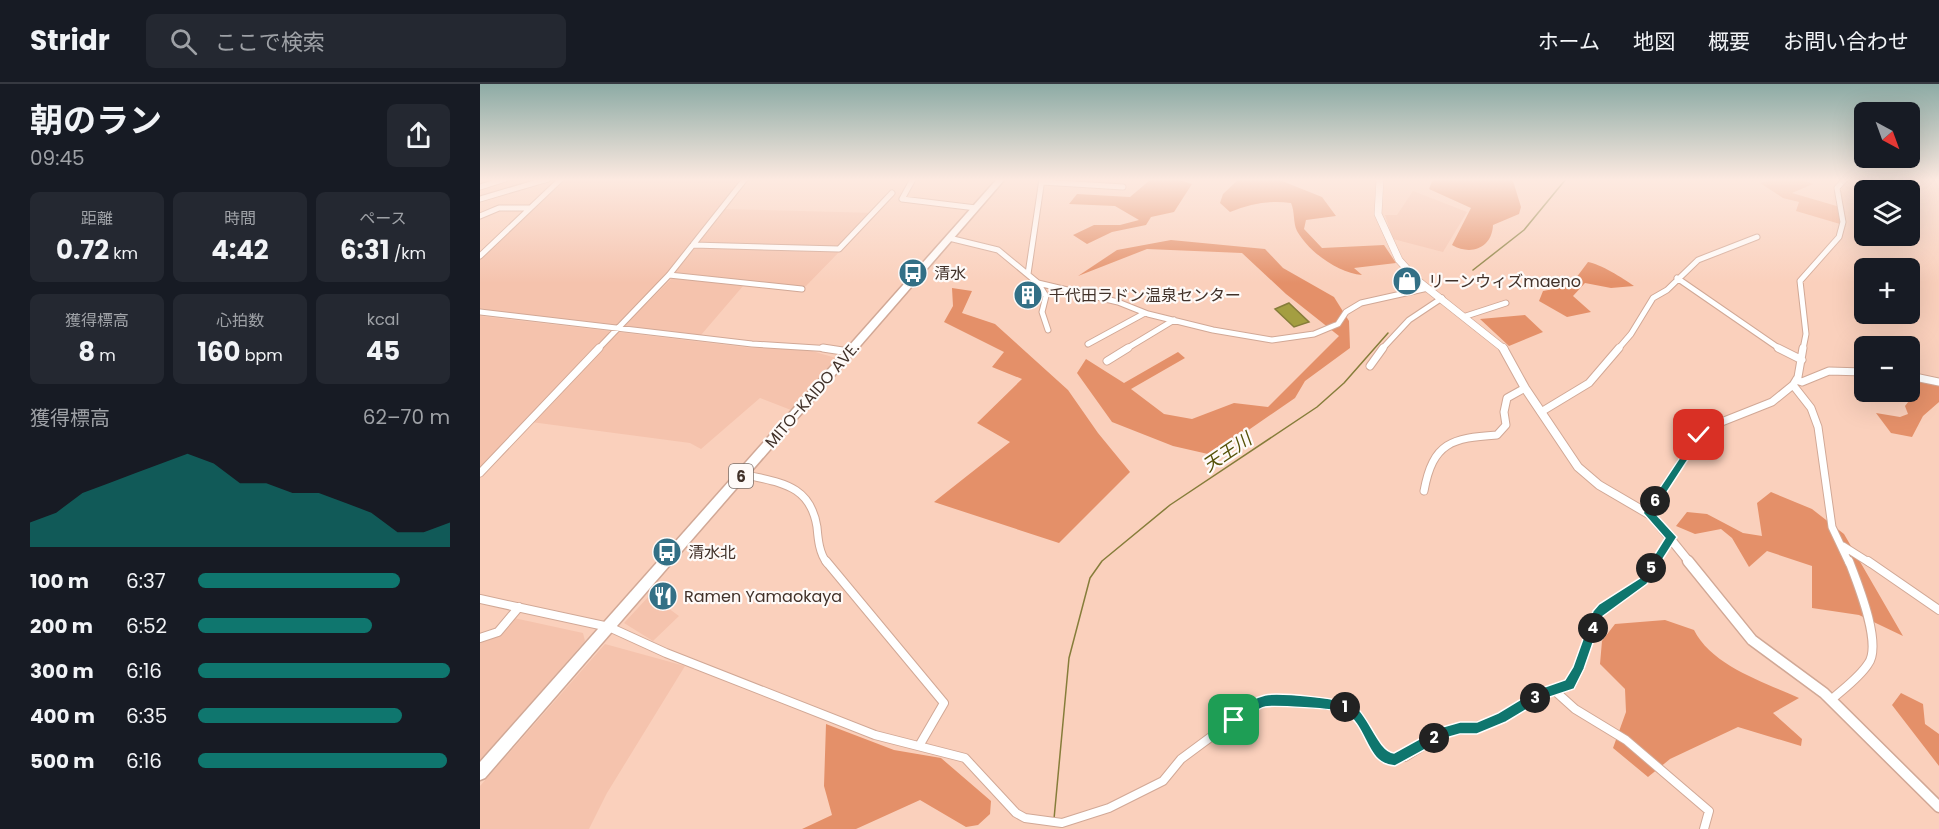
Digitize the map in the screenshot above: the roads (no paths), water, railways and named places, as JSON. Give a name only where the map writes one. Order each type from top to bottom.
[{"type":"highway","name":"MITO-KAIDO AVE.","points":[[480,773],[971,214]]},
{"type":"main road","points":[[1378,214],[1403,265],[1503,346],[1525,388],[1584,472],[1608,490],[1648,513],[1672,537],[1752,640],[1831,700],[1939,807]]},
{"type":"street","points":[[480,256],[524,214]]},
{"type":"street","points":[[480,473],[669,275],[718,214]]},
{"type":"street","points":[[693,245],[839,249],[872,214]]},
{"type":"street","points":[[1028,274],[1037,214]]},
{"type":"street","points":[[1648,513],[1699,435],[1714,425],[1772,402],[1794,383],[1802,360],[1806,334],[1800,281],[1839,237],[1843,222],[1842,214]]},
{"type":"street","points":[[1541,412],[1589,383],[1631,333],[1653,298],[1667,290],[1698,260],[1726,247],[1757,237]]},
{"type":"street","points":[[949,238],[998,250],[1038,283],[1046,296],[1042,312],[1048,330]]},
{"type":"street","points":[[669,275],[802,289]]},
{"type":"street","points":[[1677,278],[1790,356],[1802,360]]},
{"type":"street","points":[[1038,283],[1118,302],[1144,313],[1174,321],[1258,338],[1298,338],[1338,324],[1346,312],[1361,303],[1435,293]]},
{"type":"street","points":[[1370,366],[1394,331],[1435,293]]},
{"type":"street","points":[[1466,316],[1506,303]]},
{"type":"street","points":[[480,312],[618,329],[849,352]]},
{"type":"street","points":[[1088,344],[1144,313]]},
{"type":"street","points":[[1107,361],[1174,321]]},
{"type":"street","points":[[1794,383],[1829,371],[1854,372]]},
{"type":"street","points":[[1920,378],[1939,382]]},
{"type":"street","points":[[1794,383],[1811,408],[1818,427],[1832,527],[1843,546],[1864,600],[1873,646],[1870,663],[1831,700]]},
{"type":"street","points":[[1424,491],[1427,470],[1439,453],[1455,441],[1473,435],[1497,435],[1506,424],[1504,412],[1507,398],[1525,388]]},
{"type":"street","points":[[743,474],[794,487],[802,495],[815,516],[824,559],[944,704],[920,746]]},
{"type":"street","points":[[480,599],[609,627],[666,653],[875,735],[965,758],[1016,813],[1025,818],[1062,823],[1109,808],[1163,781],[1181,759],[1248,709],[1267,700],[1341,705],[1360,719],[1380,754],[1386,759],[1395,760],[1444,733],[1460,728],[1477,728],[1502,718],[1541,694],[1569,685],[1575,678],[1597,614],[1643,581],[1672,537]]},
{"type":"street","points":[[1843,546],[1886,572],[1939,610]]},
{"type":"street","points":[[480,638],[498,632],[519,607]]},
{"type":"street","points":[[1555,691],[1575,709],[1626,740],[1709,811],[1704,829]]},
{"type":"waterway","name":"天王川","points":[[1473,270],[1524,230],[1537,214]]},
{"type":"waterway","name":"天王川","points":[[1054,819],[1069,658],[1090,578],[1102,561],[1170,505],[1317,407],[1344,383],[1388,333]]},
{"type":"place","name":"清水","points":[[913,273]]},
{"type":"place","name":"リーンウィズmaeno","points":[[1407,281]]},
{"type":"place","name":"千代田ラドン温泉センター","points":[[1028,295]]},
{"type":"place","name":"清水北","points":[[667,552]]},
{"type":"place","name":"Ramen Yamaokaya","points":[[663,596]]}]
